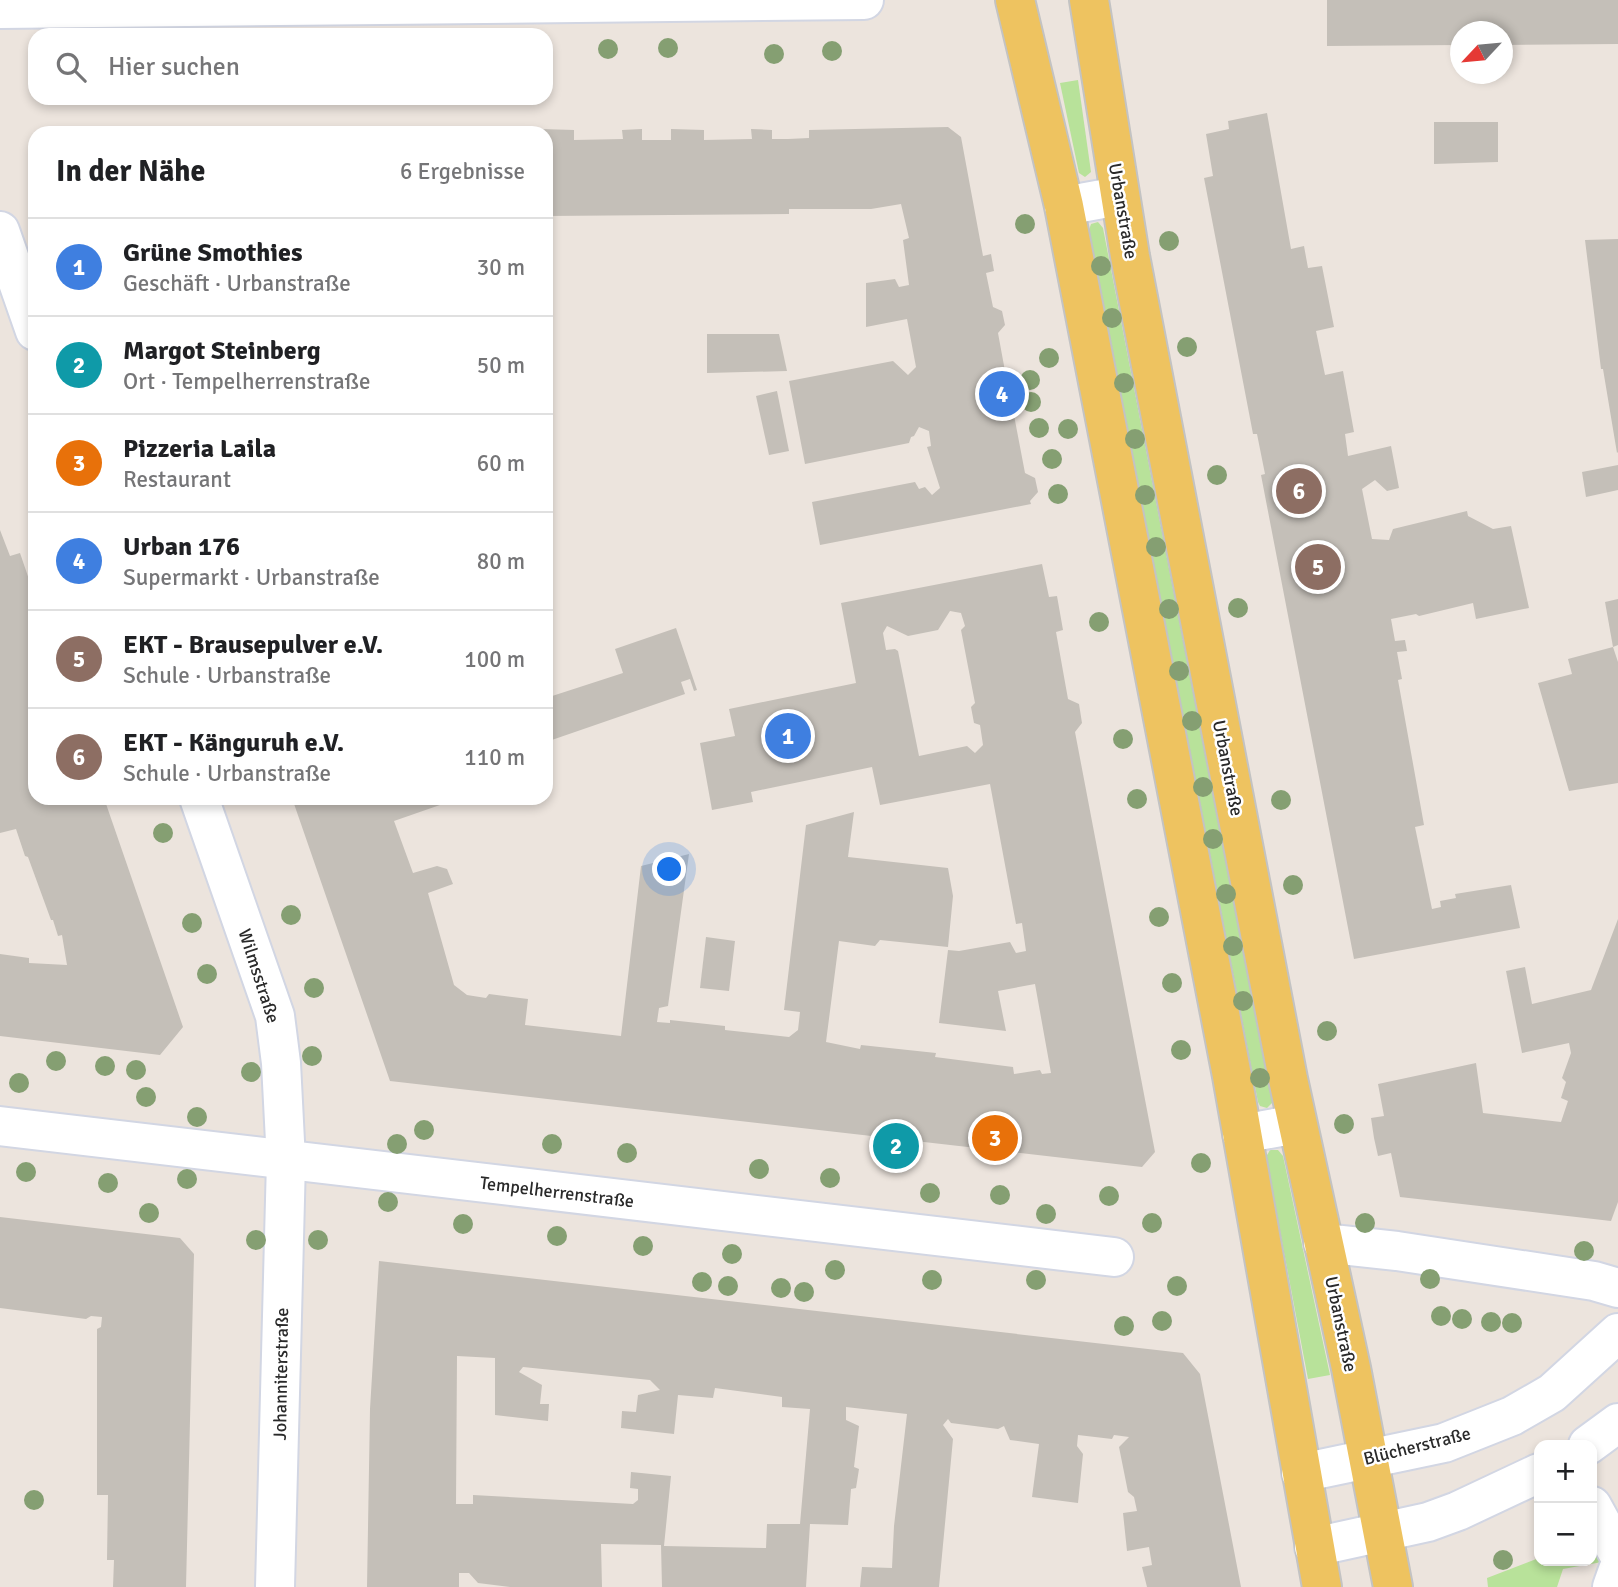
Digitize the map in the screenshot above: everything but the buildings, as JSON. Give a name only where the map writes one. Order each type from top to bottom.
[{"type":"main road","points":[[1015,0],[1064,206],[1242,1133],[1322,1587]]},
{"type":"main road","name":"Urbanstraße","points":[[1090,0],[1119,195],[1297,1124],[1383,1533]]},
{"type":"main road","points":[[1383,1533],[1393,1587]]},
{"type":"street","points":[[0,9],[864,0]]},
{"type":"street","points":[[1064,206],[1119,195]]},
{"type":"street","points":[[0,231],[28,311]]},
{"type":"street","name":"Wilmsstraße","points":[[201,805],[275,1016],[281,1063],[286,1161]]},
{"type":"street","points":[[1242,1133],[1297,1124]]},
{"type":"street","name":"Tempelherrenstraße","points":[[0,1126],[1114,1257]]},
{"type":"street","name":"Johanniterstraße","points":[[275,1587],[286,1161]]},
{"type":"street","points":[[1323,1242],[1594,1281],[1618,1288]]},
{"type":"street","name":"Blücherstraße","points":[[1301,1473],[1444,1443],[1512,1416],[1552,1393],[1618,1333]]},
{"type":"street","points":[[1595,1440],[1618,1423]]},
{"type":"street","points":[[1314,1547],[1383,1533],[1458,1511],[1534,1475]]},
{"type":"street","points":[[1597,1515],[1618,1553]]},
{"type":"street","points":[[1612,1587],[1618,1570]]},
{"type":"green space","points":[[1078,80],[1091,172],[1085,177],[1079,173],[1060,83]]},
{"type":"green space","points":[[1098,222],[1103,228],[1272,1100],[1267,1108],[1260,1106],[1258,1102],[1089,230],[1091,224]]},
{"type":"green space","points":[[1270,1150],[1278,1150],[1283,1156],[1330,1375],[1308,1379],[1266,1157]]},
{"type":"green space","points":[[1534,1560],[1534,1566],[1580,1566],[1563,1569],[1557,1587],[1488,1587],[1487,1578]]},
{"type":"place","name":"Urban 176","points":[[1002,394]]},
{"type":"place","name":"EKT - Känguruh e.V.","points":[[1299,491]]},
{"type":"place","name":"EKT - Brausepulver e.V.","points":[[1318,567]]},
{"type":"place","name":"Grüne Smothies","points":[[788,736]]},
{"type":"place","name":"Pizzeria Laila","points":[[995,1138]]},
{"type":"place","name":"Margot Steinberg","points":[[896,1146]]}]
